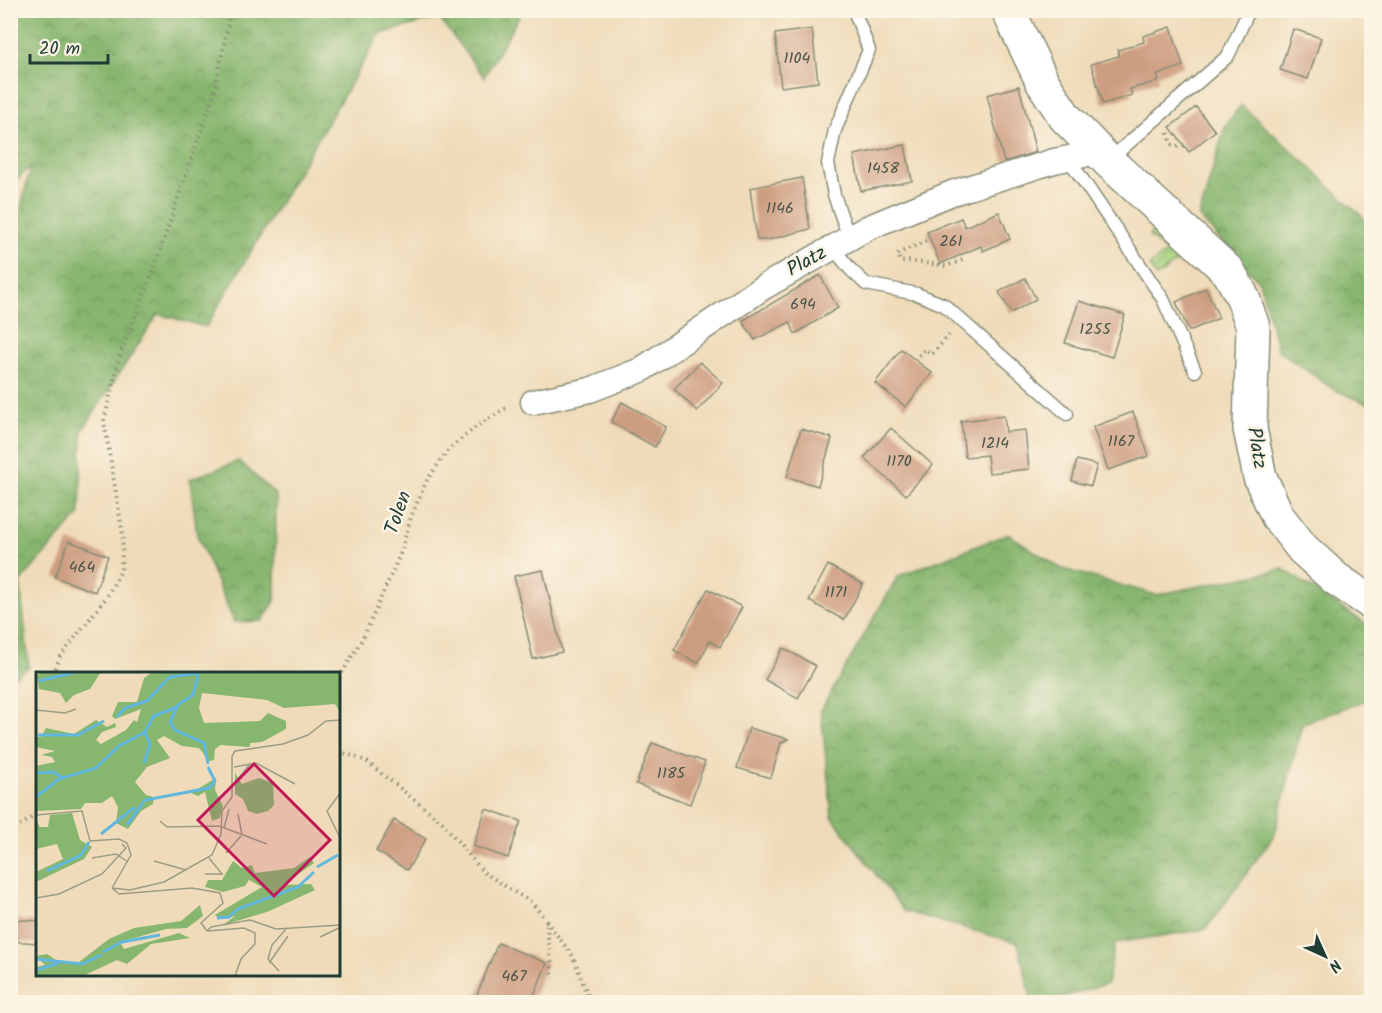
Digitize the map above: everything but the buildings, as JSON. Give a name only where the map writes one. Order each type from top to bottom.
[{"type":"street","name":"Platz","points":[[1008,10],[1042,83],[1090,155],[1229,272],[1243,297],[1253,327],[1250,429],[1260,477],[1278,517],[1303,549],[1336,579],[1371,603]]},
{"type":"street","name":"Platz","points":[[533,402],[590,390],[641,370],[762,288],[867,228],[952,193],[1090,155]]},
{"type":"lane","points":[[854,10],[869,50],[835,130],[828,163],[841,243],[850,270],[866,284],[917,294],[944,305],[1067,414]]},
{"type":"lane","name":"Platz","points":[[1090,155],[1228,56],[1249,10]]},
{"type":"lane","points":[[1090,155],[1163,299],[1195,371]]},
{"type":"path","points":[[54,672],[60,657],[106,598],[121,571],[123,535],[104,421],[121,351],[151,277],[214,93],[231,10]]},
{"type":"path","points":[[926,241],[897,254],[901,262],[946,266],[966,259]]},
{"type":"path","points":[[915,360],[925,349],[932,354],[945,339]]},
{"type":"path","name":"Tolen","points":[[340,676],[364,636],[401,552],[411,517],[432,472],[448,450],[477,426],[505,409],[533,402]]},
{"type":"path","points":[[340,751],[366,761],[442,822],[483,872],[532,903],[573,956],[590,1002]]},
{"type":"path","points":[[10,832],[36,815]]},
{"type":"path","points":[[546,920],[553,979]]},
{"type":"green space","points":[[11,10],[522,11],[484,77],[439,18],[380,34],[206,327],[158,314],[82,431],[80,514],[20,582],[29,667],[11,679],[10,253],[31,166],[11,185]]},
{"type":"green space","points":[[1241,105],[1371,225],[1371,405],[1333,389],[1278,350],[1259,281],[1199,217],[1225,126]]},
{"type":"green space","points":[[1155,227],[1187,254],[1156,277],[1150,266],[1167,252],[1149,236]]},
{"type":"green space","points":[[239,461],[276,495],[275,601],[262,621],[234,622],[197,535],[190,479]]},
{"type":"green space","points":[[1008,534],[1060,568],[1156,595],[1283,569],[1371,629],[1371,698],[1302,724],[1275,834],[1206,929],[1115,943],[1107,984],[1045,1002],[1032,1002],[1018,943],[904,911],[832,817],[821,710],[898,576]]}]
